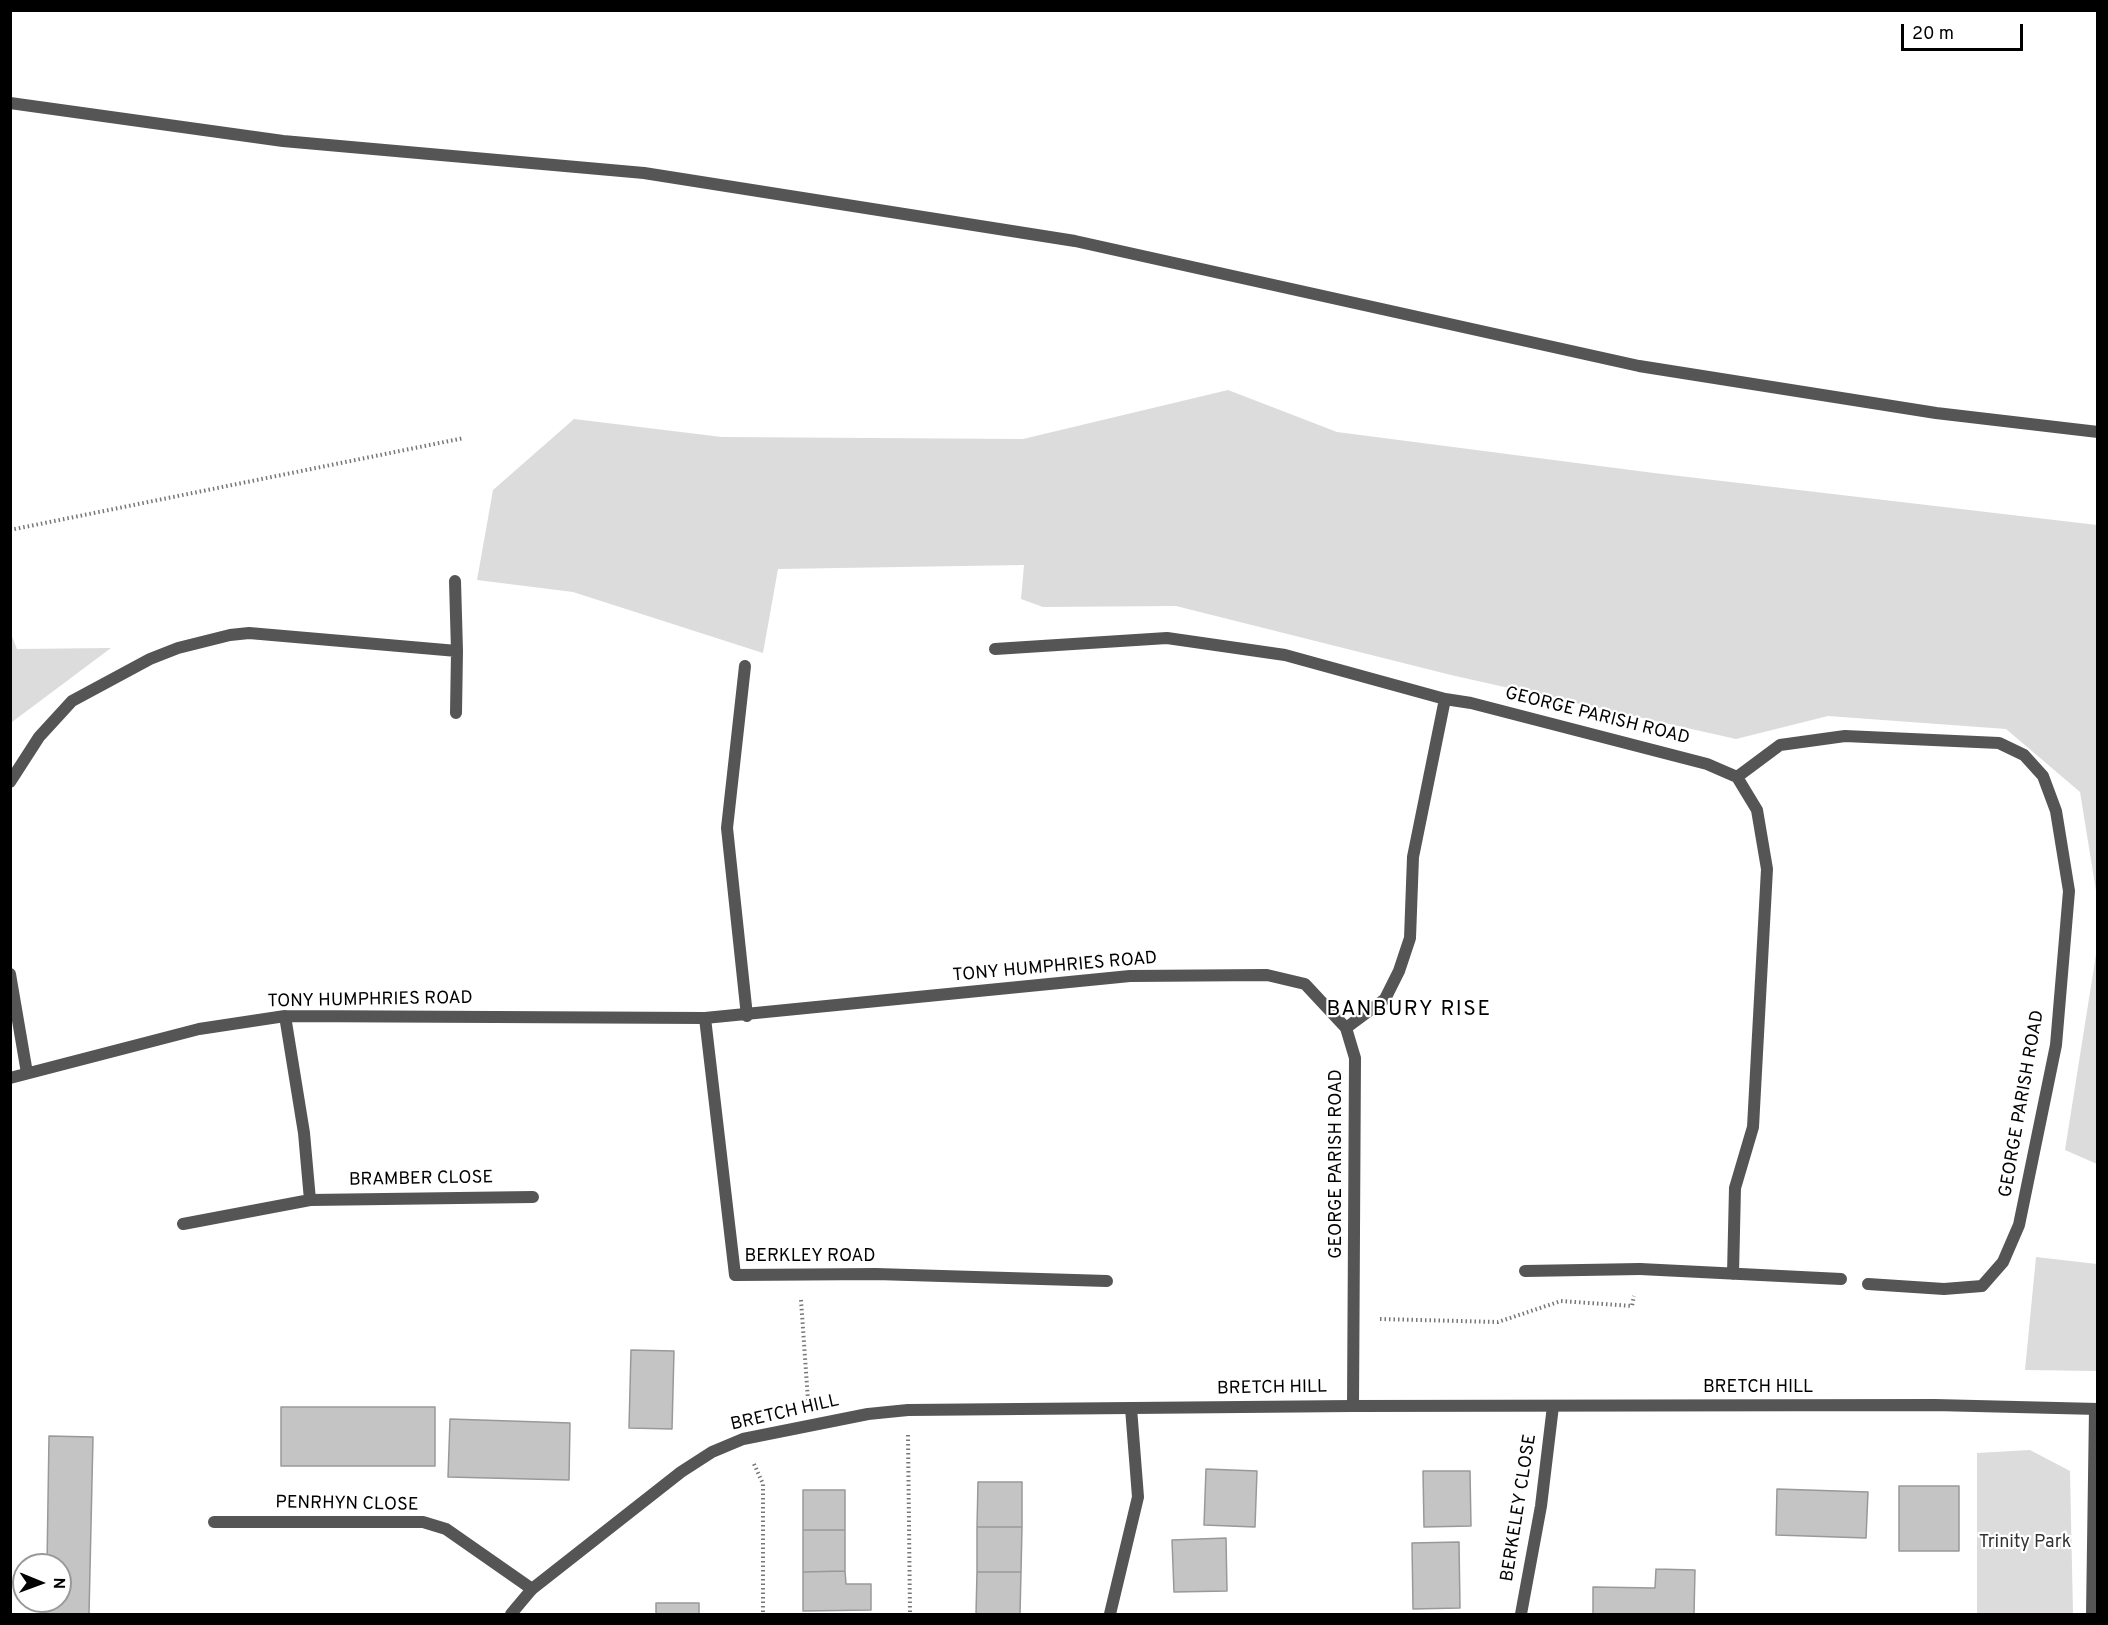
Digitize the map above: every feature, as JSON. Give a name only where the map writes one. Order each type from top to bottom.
[{"type":"street","points":[[10,103],[283,141],[644,173],[1041,235],[1639,366],[1936,413],[2097,432]]},
{"type":"street","points":[[455,581],[456,713]]},
{"type":"street","points":[[10,782],[39,737],[72,701],[121,673],[178,648],[249,633],[457,651]]},
{"type":"street","name":"GEORGE PARISH ROAD","points":[[994,649],[1167,638],[1285,655],[1445,699],[1471,703],[1707,764],[1737,777],[1780,745],[1845,736],[1999,743],[2024,755],[2043,776],[2056,811],[2069,891],[2056,1045],[2019,1225],[2003,1262],[1982,1286],[1944,1289],[1868,1284]]},
{"type":"street","points":[[745,666],[727,828],[747,1016]]},
{"type":"street","points":[[1346,1028],[1385,999],[1400,971],[1410,938],[1413,857],[1445,699]]},
{"type":"street","points":[[1733,1274],[1735,1188],[1752,1127],[1767,869],[1757,810],[1737,777]]},
{"type":"street","points":[[10,974],[27,1073]]},
{"type":"street","name":"TONY HUMPHRIES ROAD","points":[[10,1078],[199,1029],[285,1016],[705,1018],[747,1016],[1130,976],[1267,975],[1305,984],[1346,1028]]},
{"type":"street","points":[[285,1016],[304,1133],[310,1200]]},
{"type":"street","name":"BERKLEY ROAD","points":[[705,1018],[735,1275],[1107,1281]]},
{"type":"street","name":"GEORGE PARISH ROAD","points":[[1346,1028],[1355,1058],[1353,1406]]},
{"type":"street","name":"BRAMBER CLOSE","points":[[183,1224],[310,1200],[533,1197]]},
{"type":"street","points":[[1526,1271],[1640,1269],[1841,1279]]},
{"type":"street","name":"BRETCH HILL","points":[[511,1614],[532,1589],[681,1472],[712,1452],[743,1439],[868,1414],[908,1410],[1353,1406],[1935,1405],[2096,1409]]},
{"type":"street","name":"BERKELEY CLOSE","points":[[1521,1614],[1541,1506],[1553,1406]]},
{"type":"street","points":[[1110,1614],[1138,1497],[1131,1408]]},
{"type":"street","points":[[2092,1614],[2096,1409]]},
{"type":"street","name":"PENRHYN CLOSE","points":[[214,1522],[423,1522],[446,1529],[532,1589]]},
{"type":"path","points":[[10,530],[464,438]]},
{"type":"path","points":[[1355,1318],[1497,1322],[1562,1301],[1632,1306],[1640,1269]]},
{"type":"path","points":[[799,1275],[810,1425]]},
{"type":"path","points":[[908,1410],[910,1614]]},
{"type":"path","points":[[743,1439],[763,1484],[763,1614]]},
{"type":"green space","points":[[1228,390],[1337,432],[1654,473],[2097,525],[2097,897],[2080,792],[2006,729],[1828,716],[1736,739],[1451,675],[1176,606],[1043,607],[1021,599],[1024,565],[778,569],[763,653],[573,592],[477,580],[493,490],[574,419],[722,437],[1023,439]]},
{"type":"green space","points":[[11,634],[17,649],[111,648],[12,722],[11,726]]},
{"type":"green space","points":[[2097,948],[2097,1164],[2065,1150]]},
{"type":"green space","points":[[2036,1257],[2097,1264],[2097,1371],[2025,1370]]},
{"type":"green space","name":"Trinity Park","points":[[2030,1450],[2070,1471],[2073,1614],[1977,1614],[1977,1453]]},
{"type":"building","points":[[631,1350],[674,1351],[672,1429],[629,1428]]},
{"type":"building","points":[[281,1407],[435,1407],[435,1466],[281,1466]]},
{"type":"building","points":[[450,1419],[570,1423],[569,1480],[448,1477]]},
{"type":"building","points":[[49,1436],[93,1437],[89,1614],[45,1614],[72,1613],[72,1553],[47,1553]]},
{"type":"building","points":[[1206,1469],[1257,1471],[1255,1527],[1204,1525]]},
{"type":"building","points":[[1423,1471],[1470,1471],[1471,1526],[1424,1527]]},
{"type":"building","points":[[978,1482],[1022,1482],[1022,1527],[977,1527]]},
{"type":"building","points":[[1899,1486],[1959,1486],[1959,1551],[1899,1551]]},
{"type":"building","points":[[1777,1489],[1868,1492],[1866,1538],[1776,1535]]},
{"type":"building","points":[[803,1490],[845,1490],[845,1530],[803,1530]]},
{"type":"building","points":[[977,1527],[1022,1527],[1021,1572],[977,1572]]},
{"type":"building","points":[[803,1530],[845,1530],[845,1571],[803,1572]]},
{"type":"building","points":[[1226,1538],[1227,1591],[1174,1592],[1172,1540]]},
{"type":"building","points":[[1459,1542],[1460,1608],[1413,1609],[1412,1543]]},
{"type":"building","points":[[1656,1569],[1695,1570],[1694,1614],[1593,1614],[1593,1587],[1655,1588]]},
{"type":"building","points":[[845,1571],[846,1584],[871,1584],[871,1610],[803,1611],[803,1572]]},
{"type":"building","points":[[977,1572],[1021,1572],[1020,1614],[976,1614]]},
{"type":"building","points":[[656,1603],[699,1603],[699,1614],[656,1614]]},
{"type":"district","name":"BANBURY RISE","points":[[1409,1011]]}]
